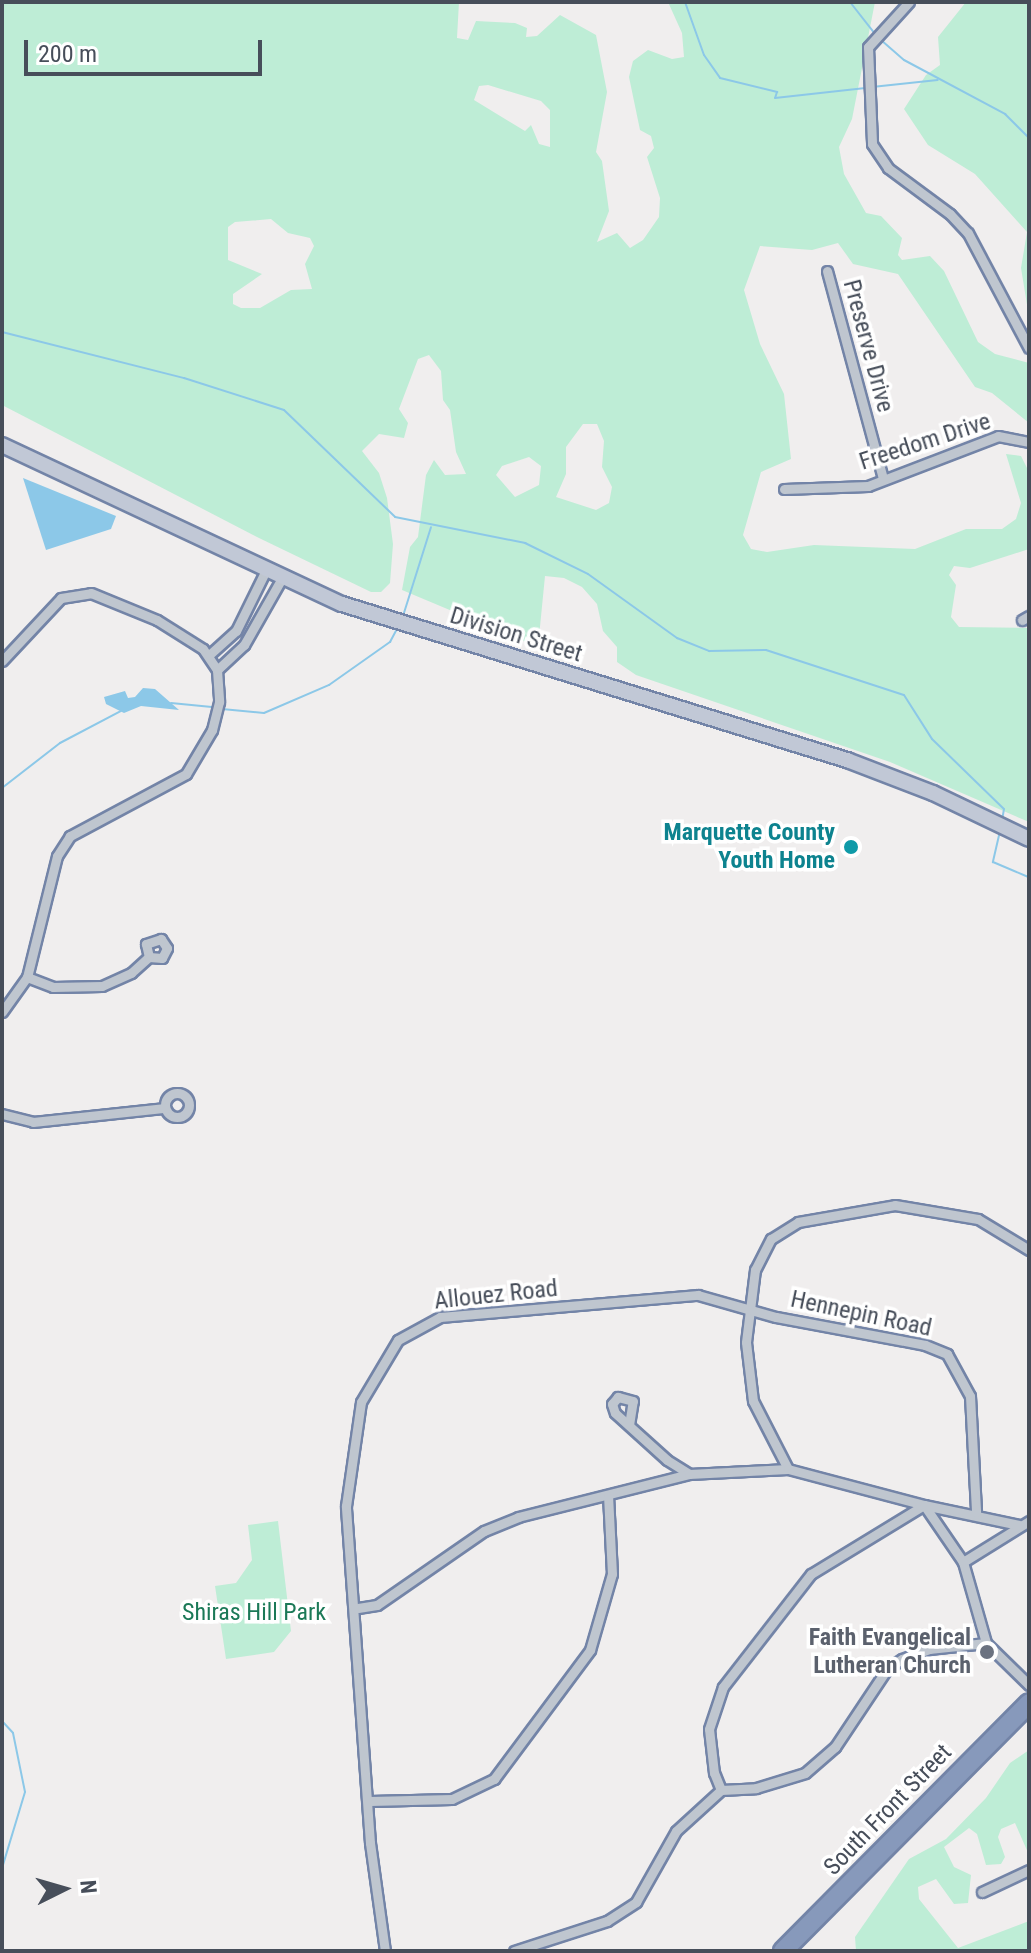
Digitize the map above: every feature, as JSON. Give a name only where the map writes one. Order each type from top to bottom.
[{"type":"highway","name":"South Front Street","points":[[783,1951],[1029,1703]]},
{"type":"street","points":[[909,2],[868,47],[872,144],[888,168],[950,214],[968,233],[1029,348]]},
{"type":"street","name":"Preserve Drive","points":[[827,271],[883,478]]},
{"type":"street","name":"Freedom Drive","points":[[784,489],[868,486],[998,436],[1029,442]]},
{"type":"street","name":"Division Street","points":[[2,445],[282,578],[382,617],[858,764],[1029,839]]},
{"type":"street","points":[[209,655],[236,631],[266,570]]},
{"type":"street","points":[[217,670],[244,645],[282,578]]},
{"type":"street","points":[[2,661],[61,598],[91,593],[157,620],[209,655],[217,670],[219,702],[212,730],[186,774],[89,823],[70,836],[57,856],[27,977],[2,1012]]},
{"type":"street","points":[[27,977],[53,987],[102,986],[131,973],[149,957]]},
{"type":"street","points":[[2,1114],[33,1122],[165,1108]]},
{"type":"street","points":[[788,1469],[753,1401],[746,1308],[755,1270],[771,1239],[798,1222],[895,1205],[944,1212],[997,1227],[1029,1250]]},
{"type":"street","name":"Allouez Road","points":[[385,1951],[370,1801],[358,1608],[346,1506],[361,1402],[398,1340],[440,1317],[698,1295],[746,1308]]},
{"type":"street","name":"Hennepin Road","points":[[746,1308],[912,1342],[947,1354],[970,1396],[976,1512]]},
{"type":"street","points":[[629,1425],[689,1474]]},
{"type":"street","points":[[358,1608],[377,1605],[484,1531],[689,1474],[788,1469],[924,1505],[1024,1523]]},
{"type":"street","points":[[370,1801],[452,1799],[494,1779],[590,1650],[612,1574],[608,1496]]},
{"type":"street","points":[[924,1505],[963,1562],[986,1643],[1029,1685]]},
{"type":"street","points":[[721,1790],[714,1773],[709,1729],[723,1687],[768,1624],[811,1574],[924,1505]]},
{"type":"street","points":[[963,1562],[1024,1523]]},
{"type":"street","points":[[514,1951],[607,1921],[636,1902],[676,1831],[721,1790],[756,1788],[805,1773],[835,1747],[887,1669],[902,1659],[929,1649],[986,1643]]},
{"type":"street","points":[[982,1892],[1029,1870]]},
{"type":"green space","points":[[2,2],[459,2],[457,38],[468,40],[476,21],[515,23],[527,28],[526,37],[537,36],[560,15],[596,35],[607,92],[596,152],[602,161],[609,211],[597,242],[617,233],[630,248],[643,240],[659,217],[660,198],[647,157],[654,148],[651,136],[640,130],[629,77],[633,61],[648,50],[672,59],[684,57],[682,33],[668,2],[875,2],[852,119],[839,147],[844,174],[866,213],[881,216],[902,238],[898,255],[902,260],[930,256],[944,271],[978,342],[995,354],[1029,363],[1029,423],[992,393],[975,387],[898,274],[853,264],[838,243],[812,250],[760,246],[744,290],[760,344],[784,394],[791,459],[761,472],[743,535],[751,549],[767,552],[814,545],[915,549],[966,529],[1002,529],[1016,519],[1021,503],[1006,454],[1021,456],[1029,472],[1029,549],[970,568],[954,566],[949,575],[956,585],[951,617],[959,627],[1029,628],[1029,822],[890,762],[636,675],[617,662],[617,647],[603,631],[597,604],[582,587],[564,578],[545,576],[538,647],[402,590],[410,547],[418,537],[426,475],[434,460],[445,475],[466,474],[456,452],[450,410],[443,400],[441,371],[429,355],[418,359],[399,409],[408,423],[404,438],[379,434],[362,451],[379,473],[387,498],[393,544],[390,583],[381,592],[371,592],[259,538],[2,405]],"holes":[[[488,85],[541,101],[550,110],[550,147],[539,144],[531,125],[525,131],[474,100],[479,86]],[[271,219],[288,233],[310,238],[314,246],[305,264],[312,289],[291,290],[260,308],[241,308],[233,304],[233,294],[262,274],[228,260],[228,227],[235,222]],[[583,424],[597,424],[604,441],[602,467],[612,487],[609,503],[596,510],[556,497],[566,474],[566,447]],[[529,457],[541,466],[539,485],[515,497],[496,475],[502,466]]]},
{"type":"green space","points":[[966,2],[1029,2],[1029,317],[1021,268],[1027,232],[975,174],[928,145],[904,109],[926,75],[940,65],[938,37]]},
{"type":"green space","name":"Shiras Hill Park","points":[[278,1521],[291,1631],[274,1652],[226,1659],[215,1586],[236,1583],[252,1560],[248,1525]]},
{"type":"green space","points":[[1029,1750],[1029,1855],[1015,1823],[1001,1829],[998,1837],[1005,1857],[1001,1864],[986,1865],[977,1834],[969,1828],[944,1847],[954,1867],[971,1875],[968,1903],[954,1904],[936,1879],[918,1887],[919,1899],[958,1948],[1029,1921],[1029,1951],[856,1951],[855,1937],[909,1859],[946,1839],[986,1798],[1010,1763]]},
{"type":"water","points":[[23,478],[116,516],[111,529],[46,550]]},
{"type":"water","points":[[143,688],[155,689],[179,710],[141,706],[124,713],[106,704],[104,697],[125,691],[128,698],[135,697]]},
{"type":"waterway","points":[[685,2],[704,55],[720,78],[777,92],[775,98],[865,88]]},
{"type":"waterway","points":[[850,2],[874,33]]},
{"type":"waterway","points":[[881,40],[904,60],[1005,114],[1029,138]]},
{"type":"waterway","points":[[872,87],[938,80]]},
{"type":"waterway","points":[[2,332],[184,378],[284,410],[395,517],[525,543],[588,574],[677,638],[709,651],[766,650],[904,695],[932,739],[1004,809],[1002,820]]},
{"type":"waterway","points":[[403,616],[431,527]]},
{"type":"waterway","points":[[222,709],[264,713],[329,685],[390,642],[397,629]]},
{"type":"waterway","points":[[171,703],[212,707]]},
{"type":"waterway","points":[[2,788],[60,743],[121,711]]},
{"type":"waterway","points":[[1000,831],[993,862],[1029,877]]},
{"type":"waterway","points":[[2,1721],[13,1733],[25,1792],[2,1868]]},
{"type":"place","name":"Marquette County Youth Home","points":[[851,847]]},
{"type":"place","name":"Faith Evangelical Lutheran Church","points":[[987,1652]]}]
